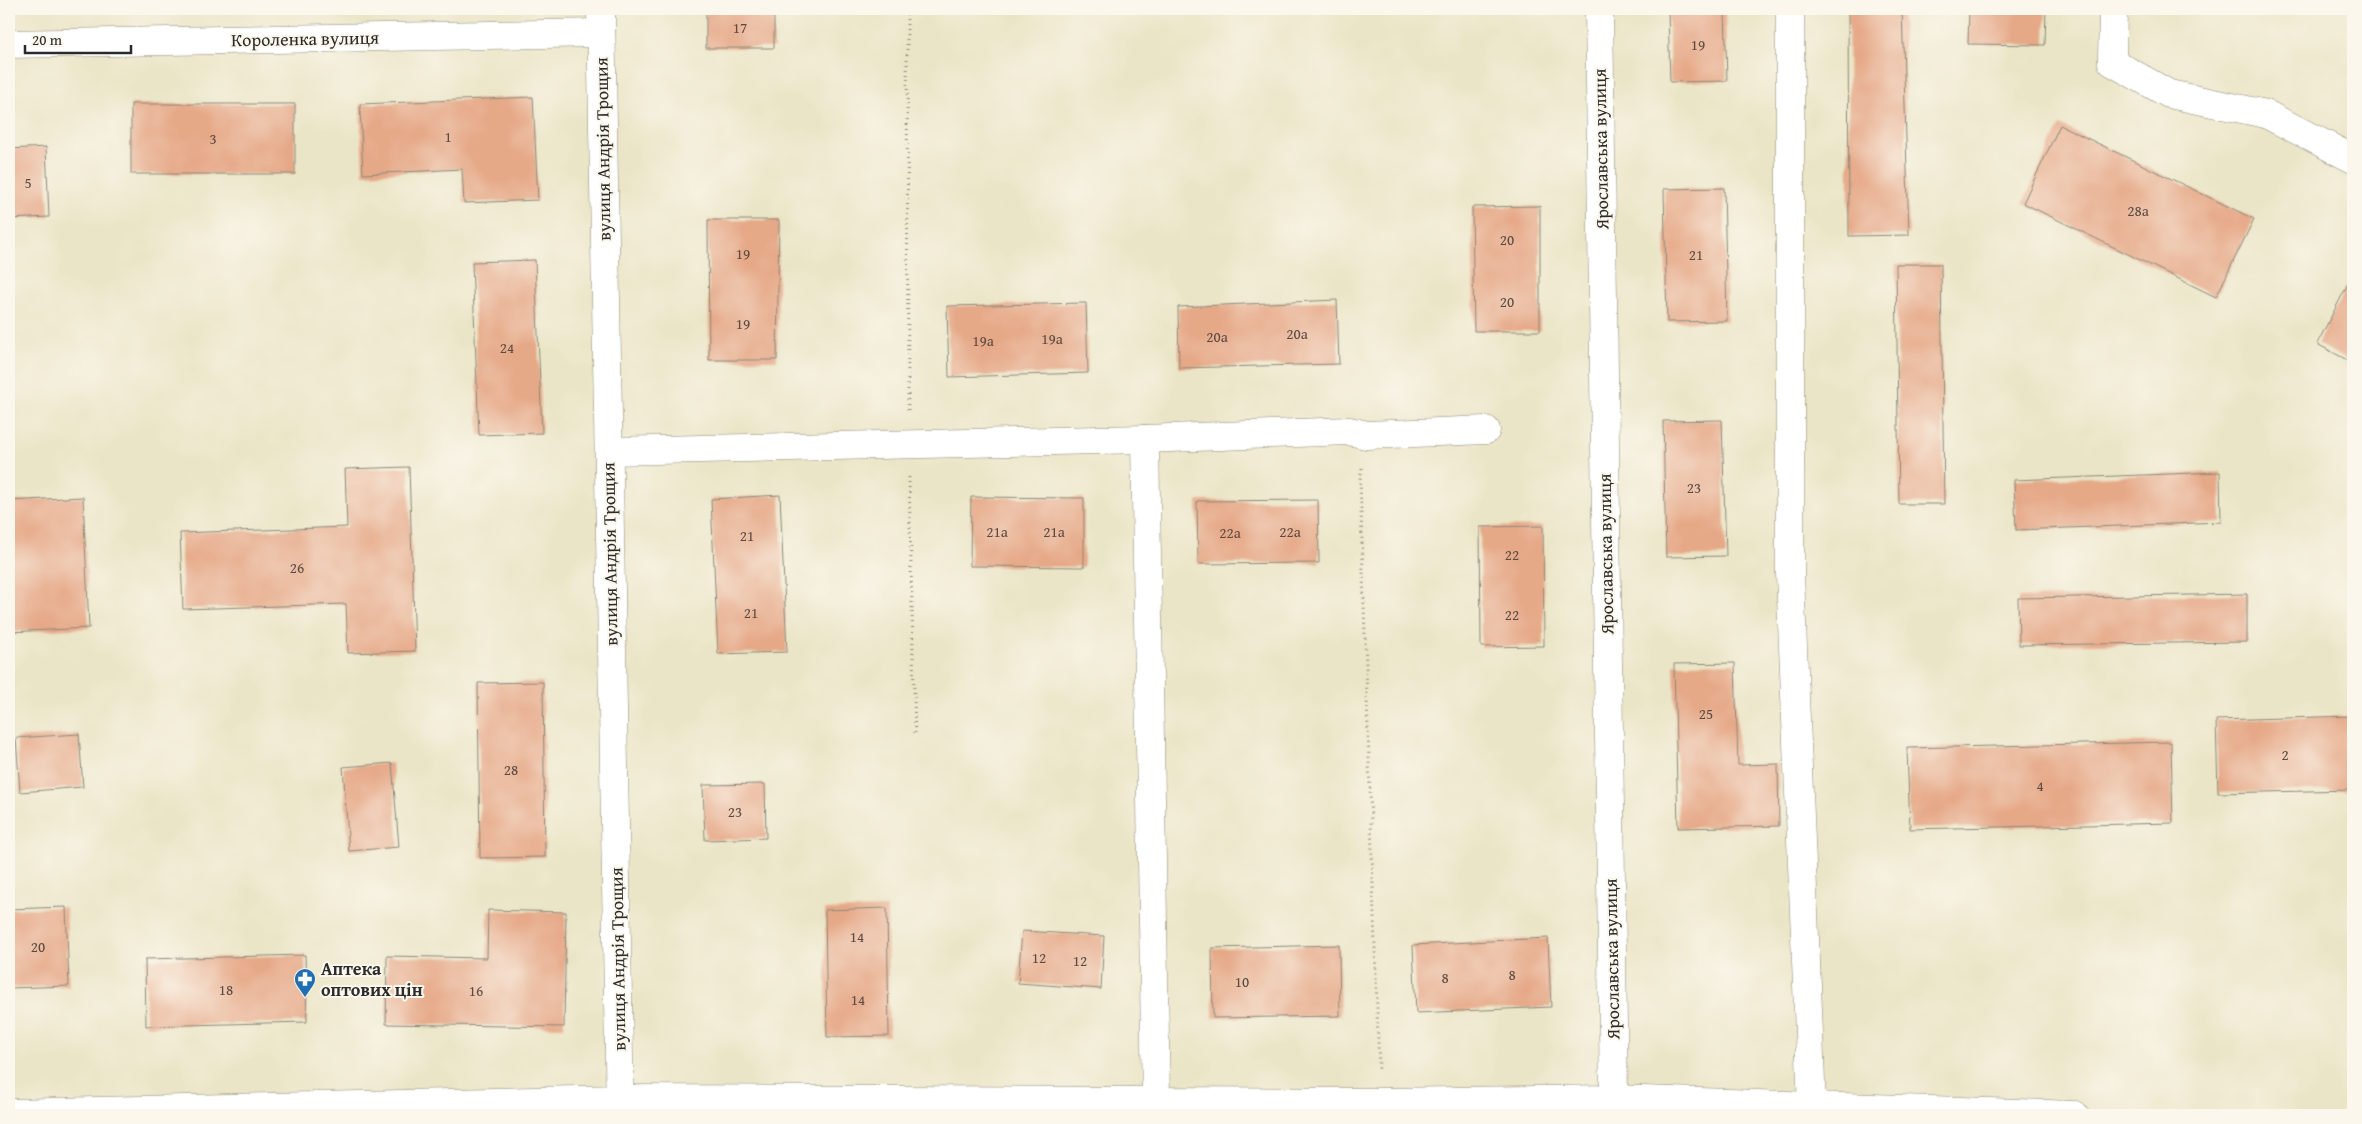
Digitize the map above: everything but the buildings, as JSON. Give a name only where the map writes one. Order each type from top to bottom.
[{"type":"street","name":"Ярославська вулиця","points":[[1599,9],[1614,1099]]},
{"type":"street","points":[[1790,9],[1790,574],[1812,1106]]},
{"type":"street","points":[[2113,9],[2112,62],[2169,94],[2266,114],[2350,151]]},
{"type":"street","name":"Короленка вулиця","points":[[9,44],[601,21]]},
{"type":"street","name":"вулиця Андрія Трощия","points":[[601,21],[620,1107]]},
{"type":"street","points":[[609,451],[1144,439],[1348,431],[1367,435],[1486,430]]},
{"type":"street","points":[[1144,439],[1156,1101]]},
{"type":"street","points":[[9,1113],[1156,1101],[1380,1102],[1614,1099],[2075,1115]]},
{"type":"path","points":[[908,9],[908,445],[915,737]]},
{"type":"path","points":[[1367,435],[1360,479],[1380,1102]]},
{"type":"shaded area","points":[[741,1110],[1551,1114],[1587,1115],[456,1115]]},
{"type":"place","name":"Аптека оптових цін","points":[[305,998]]}]
